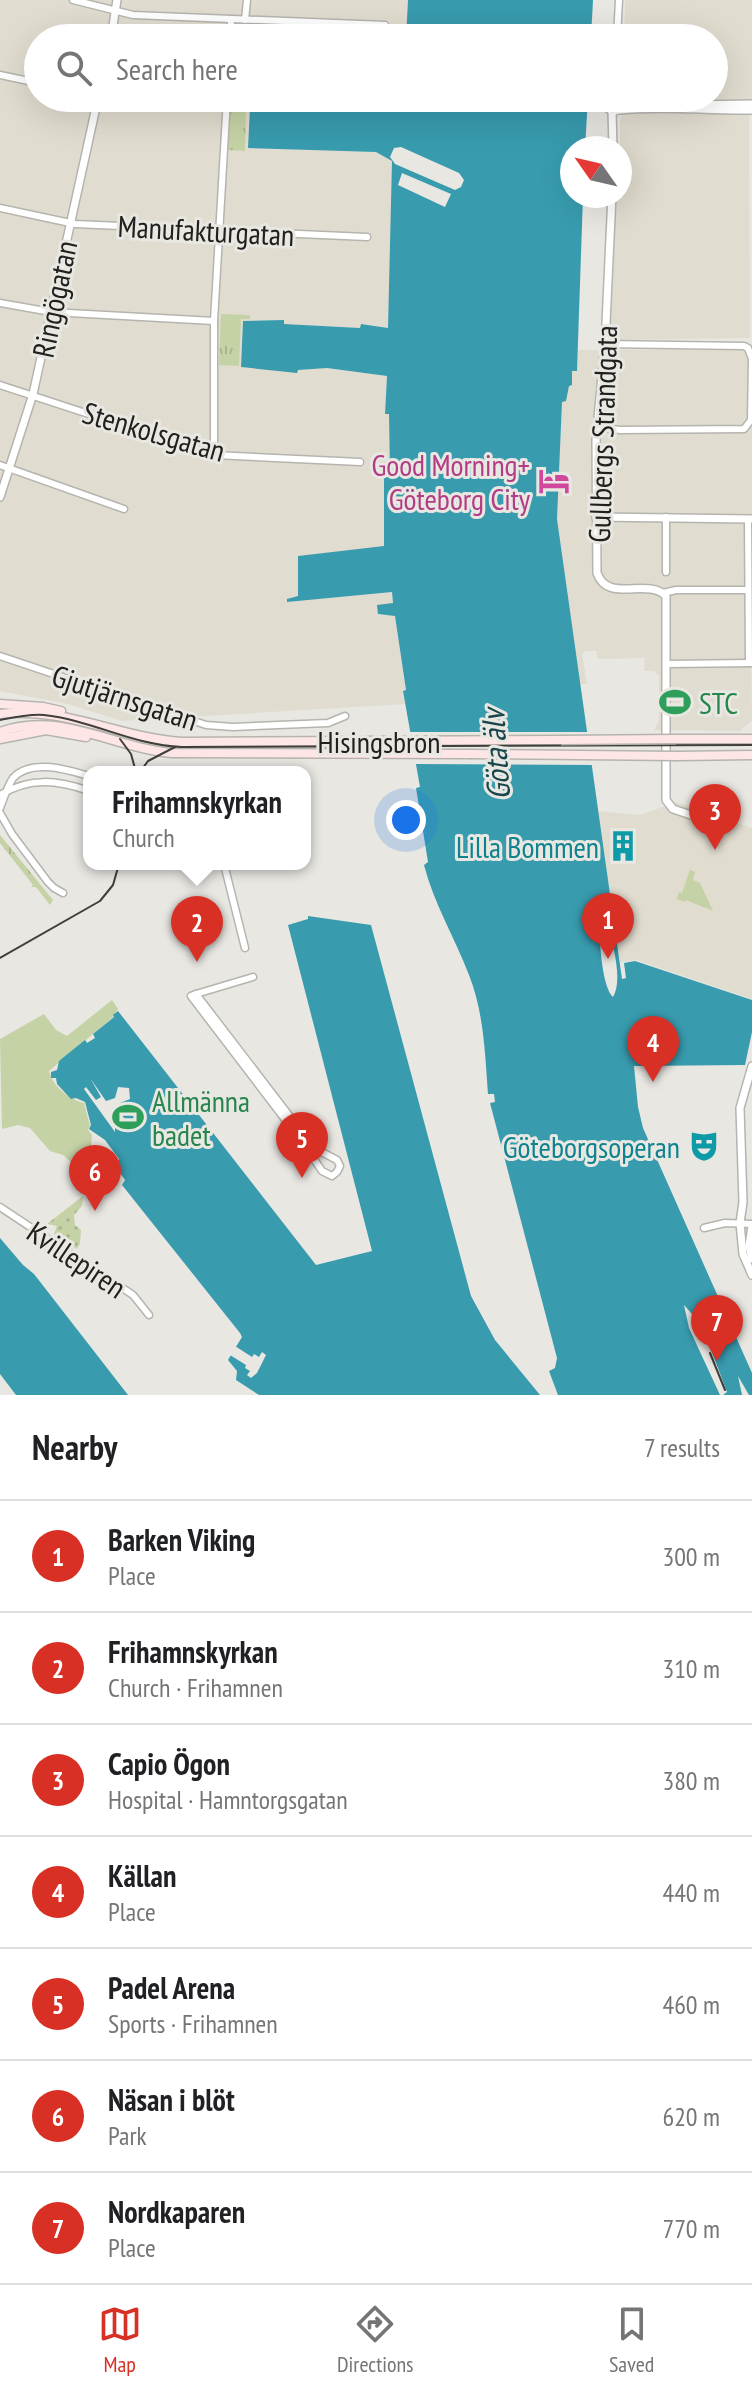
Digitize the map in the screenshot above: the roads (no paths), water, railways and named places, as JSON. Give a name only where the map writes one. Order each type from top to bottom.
[{"type":"main road","points":[[0,704],[43,707],[76,718]]},
{"type":"main road","points":[[0,714],[36,713],[76,718]]},
{"type":"main road","name":"Hisingsbron","points":[[76,718],[144,738],[207,743],[748,739],[752,732]]},
{"type":"main road","points":[[0,732],[32,725],[56,725],[125,745]]},
{"type":"main road","points":[[0,739],[46,730],[125,745]]},
{"type":"main road","name":"Hisingsbron","points":[[125,745],[154,752],[208,755],[752,755]]},
{"type":"main road","name":"Hisingsbron","points":[[737,755],[752,762]]},
{"type":"street","points":[[73,0],[133,15],[357,24]]},
{"type":"street","points":[[114,24],[117,0]]},
{"type":"street","points":[[245,20],[247,0]]},
{"type":"street","points":[[618,24],[619,0]]},
{"type":"street","points":[[231,20],[231,24]]},
{"type":"street","points":[[0,75],[24,80]]},
{"type":"street","points":[[728,104],[752,104]]},
{"type":"street","points":[[728,110],[752,110]]},
{"type":"street","name":"Ringögatan","points":[[0,497],[33,394],[95,112]]},
{"type":"street","points":[[214,455],[214,321],[226,112]]},
{"type":"street","points":[[614,136],[616,112]]},
{"type":"street","name":"Manufakturgatan","points":[[0,208],[71,223],[367,237]]},
{"type":"street","name":"Gullbergs Strandgata","points":[[611,208],[605,344],[597,427],[597,573],[603,584],[616,589],[651,589],[663,593]]},
{"type":"street","points":[[0,303],[51,312],[214,321]]},
{"type":"street","points":[[597,427],[620,430],[744,429],[751,420],[752,359],[748,348],[605,344]]},
{"type":"street","name":"Stenkolsgatan","points":[[0,385],[214,455],[360,462]]},
{"type":"street","points":[[0,465],[124,509]]},
{"type":"street","points":[[596,517],[750,519],[747,590],[750,663],[667,664]]},
{"type":"street","points":[[666,517],[666,572]]},
{"type":"street","points":[[703,819],[669,806],[665,759],[666,599],[663,593],[676,590],[747,590]]},
{"type":"street","name":"Gjutjärnsgatan","points":[[0,656],[206,725],[233,727],[328,723],[345,716]]},
{"type":"street","points":[[63,893],[54,888],[12,834],[0,811],[11,780],[18,774],[38,767],[83,774]]},
{"type":"street","points":[[0,795],[33,781],[49,781],[83,790]]},
{"type":"street","points":[[0,827],[12,834]]},
{"type":"street","points":[[226,870],[245,948]]},
{"type":"street","points":[[196,994],[314,1148],[337,1160],[340,1166],[332,1176],[322,1171],[191,996],[196,994],[253,977]]},
{"type":"street","points":[[752,1066],[740,1108],[743,1202],[740,1223],[743,1254],[752,1275]]},
{"type":"street","name":"Kvillepiren","points":[[0,1207],[133,1295],[149,1315]]},
{"type":"street","points":[[704,1228],[740,1223],[752,1225],[749,1246],[752,1259]]},
{"type":"water","points":[[408,0],[593,0],[592,24],[407,24]]},
{"type":"water","name":"Göta älv","points":[[250,112],[587,112],[586,136],[560,136],[560,208],[583,208],[577,371],[572,371],[572,385],[569,386],[566,401],[562,402],[557,519],[622,979],[626,978],[624,963],[635,961],[752,1000],[752,1032],[745,1065],[634,1066],[643,1128],[752,1373],[752,1395],[749,1395],[738,1376],[742,1395],[723,1395],[727,1392],[709,1346],[684,1305],[689,1328],[720,1395],[558,1395],[549,1371],[555,1368],[557,1358],[490,1103],[495,1102],[494,1094],[488,1094],[478,1004],[424,865],[428,862],[416,788],[420,787],[403,691],[406,690],[395,616],[378,614],[377,605],[393,603],[392,592],[287,602],[287,599],[298,596],[298,556],[384,546],[384,475],[390,474],[389,414],[385,414],[387,376],[327,368],[298,370],[297,373],[241,367],[243,321],[284,320],[284,324],[360,328],[361,324],[388,328],[392,161],[376,152],[248,148]],"holes":[[[401,147],[459,173],[464,180],[461,187],[455,190],[395,164],[390,157],[394,148]],[[402,173],[451,194],[445,207],[398,185]],[[604,921],[609,928],[617,973],[613,997],[604,974],[600,925]]]},
{"type":"water","points":[[308,916],[371,925],[471,1296],[495,1340],[540,1395],[259,1395],[236,1380],[237,1371],[228,1360],[242,1337],[240,1333],[122,1185],[125,1180],[116,1167],[119,1159],[105,1140],[89,1129],[91,1125],[85,1102],[71,1099],[57,1084],[56,1078],[51,1078],[51,1072],[57,1070],[59,1061],[85,1040],[87,1043],[95,1038],[93,1034],[118,1011],[316,1265],[372,1251],[288,925],[308,919]]},
{"type":"water","points":[[0,1238],[34,1274],[128,1395],[16,1395],[0,1374]]},
{"type":"tram line","points":[[0,720],[44,715],[146,742],[181,747],[752,745]]},
{"type":"tram line","points":[[120,739],[131,754],[134,766]]},
{"type":"tram line","points":[[144,766],[175,747]]},
{"type":"tram line","points":[[0,958],[100,901],[113,885],[117,870]]},
{"type":"railway","points":[[710,1353],[725,1390]]},
{"type":"place","name":"Good Morning+ Göteborg City","points":[[554,481]]},
{"type":"place","name":"STC","points":[[675,702]]},
{"type":"place","name":"Lilla Bommen","points":[[623,846]]},
{"type":"place","name":"Capio Ögon","points":[[715,850]]},
{"type":"place","name":"Barken Viking","points":[[608,959]]},
{"type":"place","name":"Frihamnskyrkan","points":[[197,962]]},
{"type":"place","name":"Källan","points":[[653,1082]]},
{"type":"place","name":"Allmänna badet","points":[[128,1117]]},
{"type":"place","name":"Göteborgsoperan","points":[[704,1146]]},
{"type":"place","name":"Padel Arena","points":[[302,1178]]},
{"type":"place","name":"Näsan i blöt","points":[[95,1211]]},
{"type":"place","name":"Nordkaparen","points":[[717,1361]]}]
